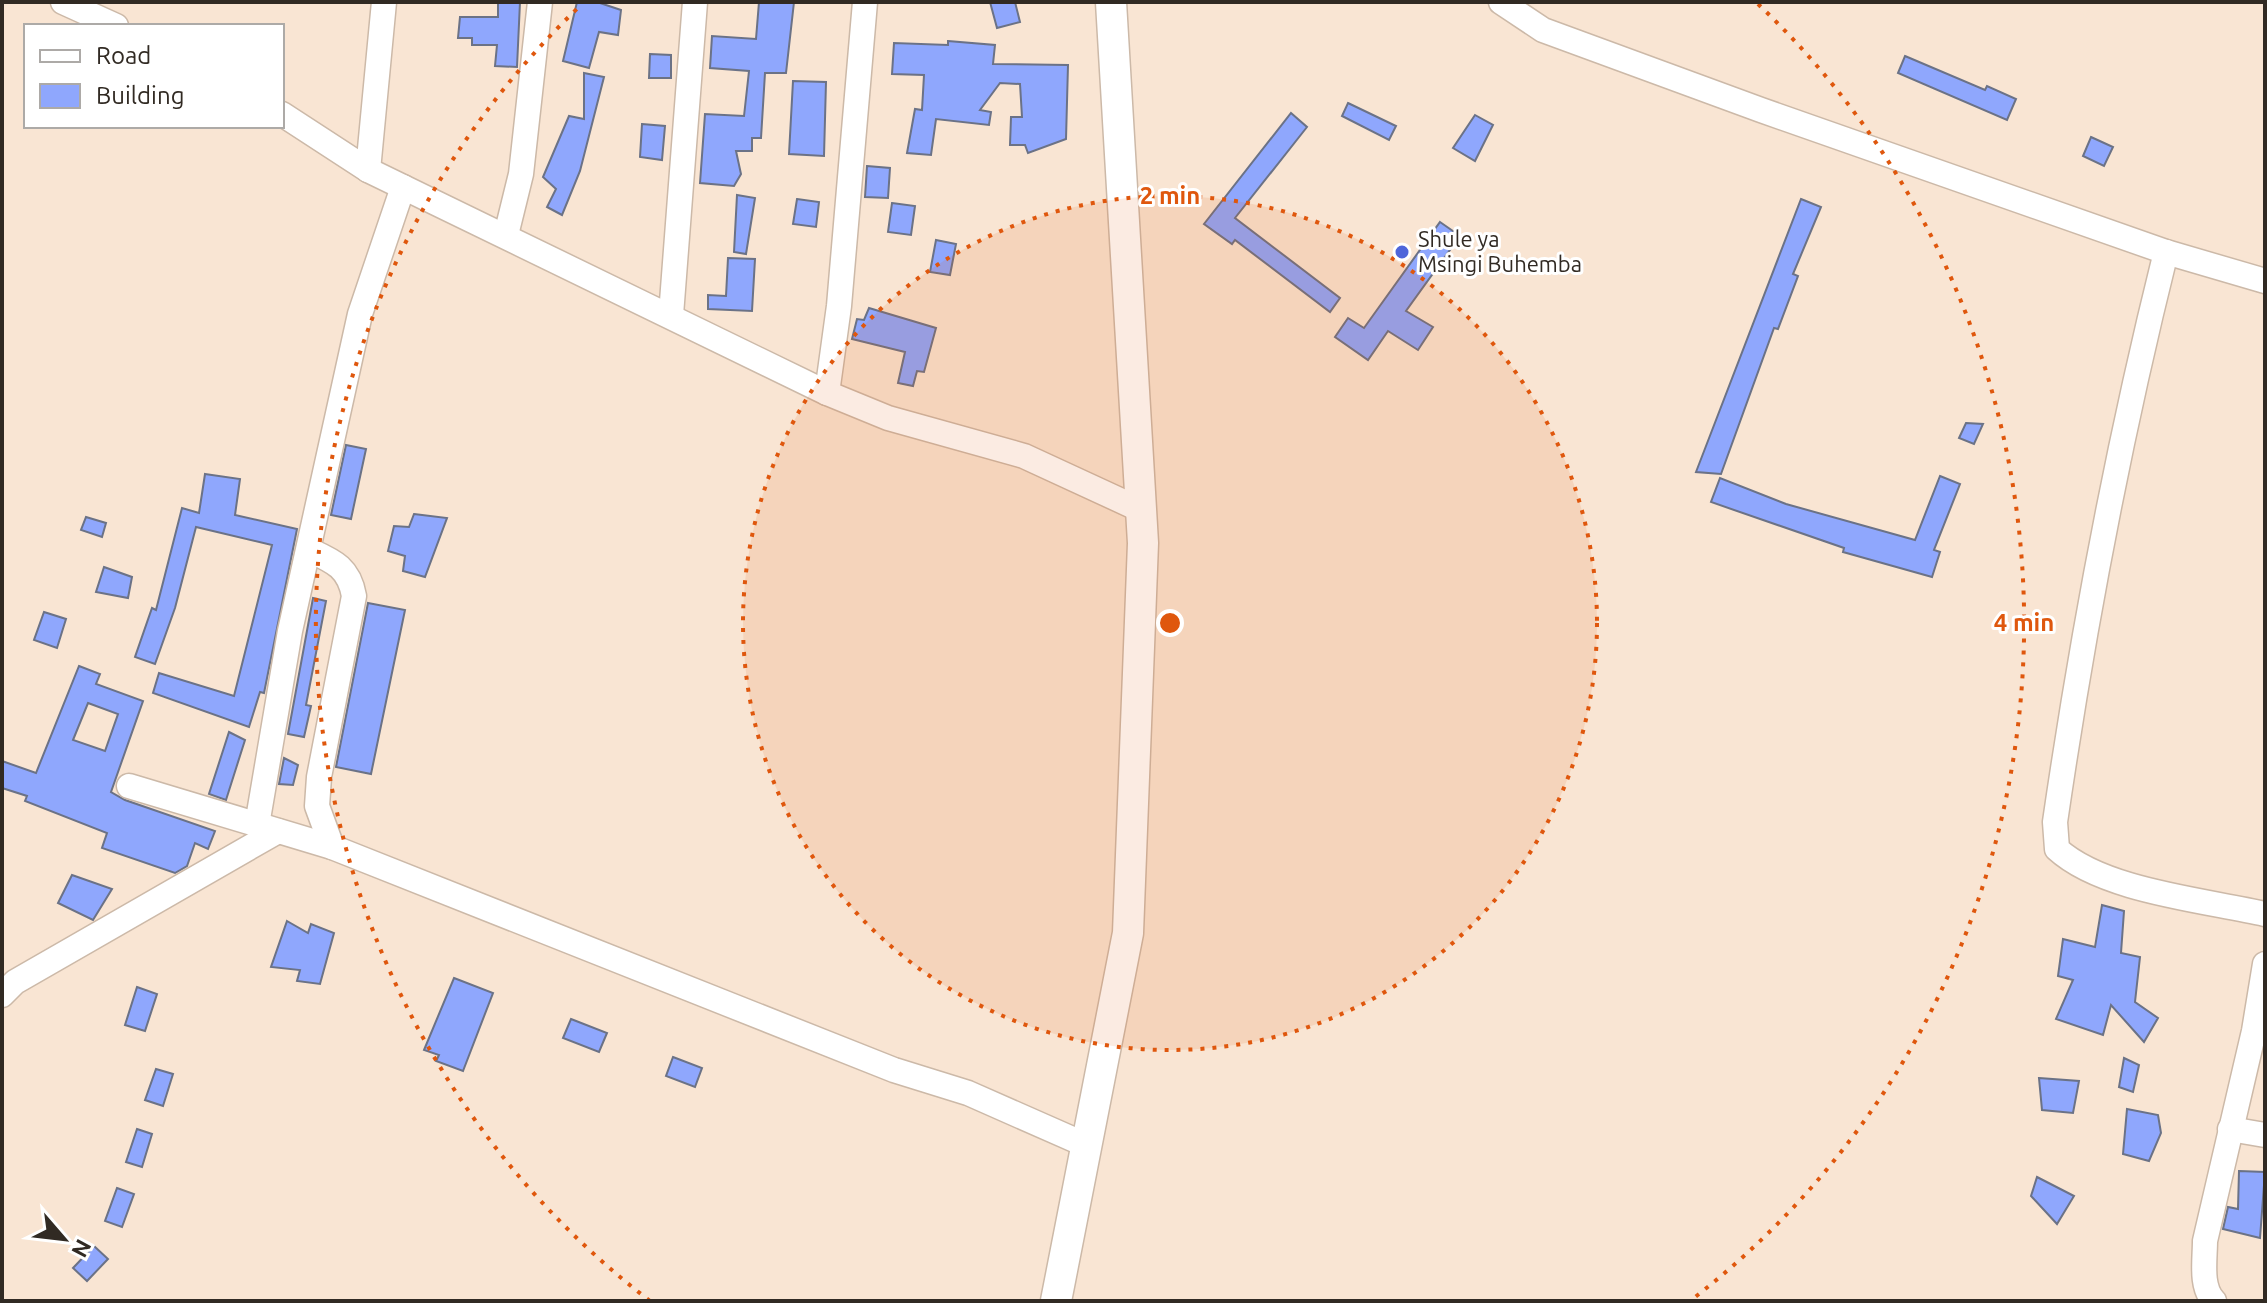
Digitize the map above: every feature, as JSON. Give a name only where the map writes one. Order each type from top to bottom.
[{"type":"main road","points":[[1056,1301],[1128,933],[1143,543],[1111,2]]},
{"type":"street","points":[[63,2],[112,24]]},
{"type":"street","points":[[368,170],[384,2]]},
{"type":"street","points":[[506,235],[521,174],[540,2]]},
{"type":"street","points":[[671,315],[695,2]]},
{"type":"street","points":[[827,393],[839,306],[865,2]]},
{"type":"street","points":[[1501,2],[1543,30],[2166,252],[2265,281]]},
{"type":"street","points":[[1530,2],[1543,30]]},
{"type":"street","points":[[284,115],[368,170],[827,393],[888,418],[1024,456],[1141,510]]},
{"type":"street","points":[[267,828],[290,631],[360,314],[403,187]]},
{"type":"street","points":[[2166,252],[2130,400],[2079,655],[2055,822],[2057,849],[2072,862],[2100,874],[2265,914]]},
{"type":"street","points":[[309,550],[339,564],[351,580],[354,596],[319,777],[317,806],[332,847]]},
{"type":"street","points":[[129,786],[332,847],[879,1064],[968,1093],[1086,1145]]},
{"type":"street","points":[[2,995],[15,982],[267,828]]},
{"type":"street","points":[[2214,1301],[2208,1295],[2204,1274],[2205,1241],[2254,1031],[2265,964]]},
{"type":"street","points":[[2230,1129],[2265,1135]]},
{"type":"building","points":[[498,2],[520,2],[517,67],[495,66],[497,45],[472,45],[472,38],[458,38],[460,17],[498,17]]},
{"type":"building","points":[[577,2],[597,2],[621,10],[618,35],[599,32],[589,68],[563,61]]},
{"type":"building","points":[[759,2],[794,2],[786,73],[765,73],[761,138],[752,138],[752,151],[736,151],[741,174],[734,186],[700,183],[705,114],[744,116],[749,71],[710,68],[712,36],[756,39]]},
{"type":"building","points":[[990,2],[1015,2],[1020,22],[997,28]]},
{"type":"building","points":[[948,41],[995,45],[993,64],[1068,65],[1066,139],[1028,153],[1025,145],[1010,145],[1011,117],[1022,117],[1020,84],[1000,83],[980,110],[991,112],[989,125],[936,119],[931,155],[907,153],[915,109],[922,110],[924,75],[892,74],[894,43],[948,45]]},
{"type":"building","points":[[650,54],[671,55],[671,78],[649,78]]},
{"type":"building","points":[[1905,56],[1985,90],[1987,86],[2016,99],[2007,120],[1898,73]]},
{"type":"building","points":[[584,73],[604,77],[580,171],[562,215],[547,207],[556,189],[543,177],[569,116],[584,119]]},
{"type":"building","points":[[793,81],[826,82],[824,156],[789,154]]},
{"type":"building","points":[[1348,103],[1396,126],[1389,140],[1342,116]]},
{"type":"building","points":[[1291,113],[1307,127],[1235,218],[1340,298],[1330,312],[1235,240],[1232,244],[1204,224]]},
{"type":"building","points":[[1475,115],[1493,125],[1475,161],[1453,148]]},
{"type":"building","points":[[642,124],[665,126],[662,160],[640,157]]},
{"type":"building","points":[[2091,137],[2113,147],[2104,166],[2083,156]]},
{"type":"building","points":[[867,166],[890,168],[888,198],[865,197]]},
{"type":"building","points":[[737,195],[755,198],[746,254],[734,252]]},
{"type":"building","points":[[797,199],[819,202],[816,227],[793,224]]},
{"type":"building","points":[[1801,199],[1821,207],[1793,274],[1798,276],[1778,329],[1774,328],[1721,474],[1696,472]]},
{"type":"building","points":[[892,203],[915,206],[911,235],[888,232]]},
{"type":"building","points":[[1440,222],[1460,236],[1406,311],[1433,327],[1418,350],[1388,331],[1368,360],[1335,337],[1348,318],[1364,328]]},
{"type":"building","points":[[936,240],[956,244],[950,275],[930,272]]},
{"type":"building","points":[[728,258],[755,259],[752,311],[708,309],[708,295],[726,296]]},
{"type":"building","points":[[869,308],[936,328],[924,372],[917,371],[913,386],[898,383],[905,352],[852,339],[857,319],[864,320]]},
{"type":"building","points":[[1966,423],[1983,424],[1974,444],[1959,438]]},
{"type":"building","points":[[346,445],[366,449],[351,519],[331,515]]},
{"type":"building","points":[[205,474],[240,479],[235,515],[297,529],[264,693],[260,692],[249,727],[153,693],[159,673],[234,696],[272,545],[196,527],[175,608],[155,664],[135,657],[152,608],[156,610],[182,508],[199,513]]},
{"type":"building","points":[[1940,476],[1960,484],[1934,550],[1940,552],[1932,577],[1843,552],[1844,548],[1711,502],[1720,478],[1786,504],[1915,540]]},
{"type":"building","points":[[414,514],[447,518],[425,577],[403,571],[405,556],[388,551],[394,526],[409,527]]},
{"type":"building","points":[[86,517],[106,523],[102,537],[81,530]]},
{"type":"building","points":[[104,567],[132,577],[128,598],[96,592]]},
{"type":"building","points":[[313,598],[326,601],[306,705],[311,706],[304,737],[288,734]]},
{"type":"building","points":[[368,603],[405,610],[371,774],[336,767]]},
{"type":"building","points":[[44,612],[66,619],[57,648],[34,640]]},
{"type":"building","points":[[79,666],[100,674],[96,684],[143,701],[111,792],[125,800],[215,831],[208,849],[195,843],[187,866],[175,873],[102,848],[107,833],[25,801],[27,796],[2,788],[2,761],[36,773]],"holes":[[[88,703],[118,714],[105,751],[73,740]]]},
{"type":"building","points":[[229,732],[245,740],[226,800],[209,794]]},
{"type":"building","points":[[284,758],[298,765],[293,785],[279,784]]},
{"type":"building","points":[[72,875],[112,889],[93,920],[58,903]]},
{"type":"building","points":[[2102,905],[2124,911],[2121,953],[2140,957],[2135,1002],[2158,1018],[2144,1042],[2111,1005],[2103,1035],[2056,1019],[2073,980],[2058,976],[2063,939],[2095,947]]},
{"type":"building","points":[[287,921],[308,933],[311,924],[334,933],[320,984],[297,981],[300,970],[271,967]]},
{"type":"building","points":[[454,978],[493,993],[463,1071],[436,1061],[439,1055],[424,1050]]},
{"type":"building","points":[[137,987],[157,994],[145,1031],[125,1025]]},
{"type":"building","points":[[571,1019],[607,1033],[599,1052],[563,1038]]},
{"type":"building","points":[[673,1057],[702,1068],[695,1087],[666,1076]]},
{"type":"building","points":[[2124,1058],[2139,1065],[2133,1092],[2119,1087]]},
{"type":"building","points":[[156,1069],[173,1074],[163,1106],[145,1100]]},
{"type":"building","points":[[2039,1078],[2079,1081],[2073,1113],[2042,1110]]},
{"type":"building","points":[[2127,1109],[2158,1115],[2161,1133],[2149,1161],[2123,1154]]},
{"type":"building","points":[[137,1129],[152,1134],[142,1167],[126,1162]]},
{"type":"building","points":[[2239,1171],[2265,1172],[2260,1238],[2223,1229],[2228,1207],[2238,1209]]},
{"type":"building","points":[[2037,1177],[2074,1196],[2057,1224],[2031,1196]]},
{"type":"building","points":[[117,1188],[134,1194],[122,1227],[105,1221]]},
{"type":"building","points":[[94,1246],[108,1259],[87,1281],[73,1268]]},
{"type":"place","name":"Shule ya Msingi Buhemba","points":[[1402,252]]}]
